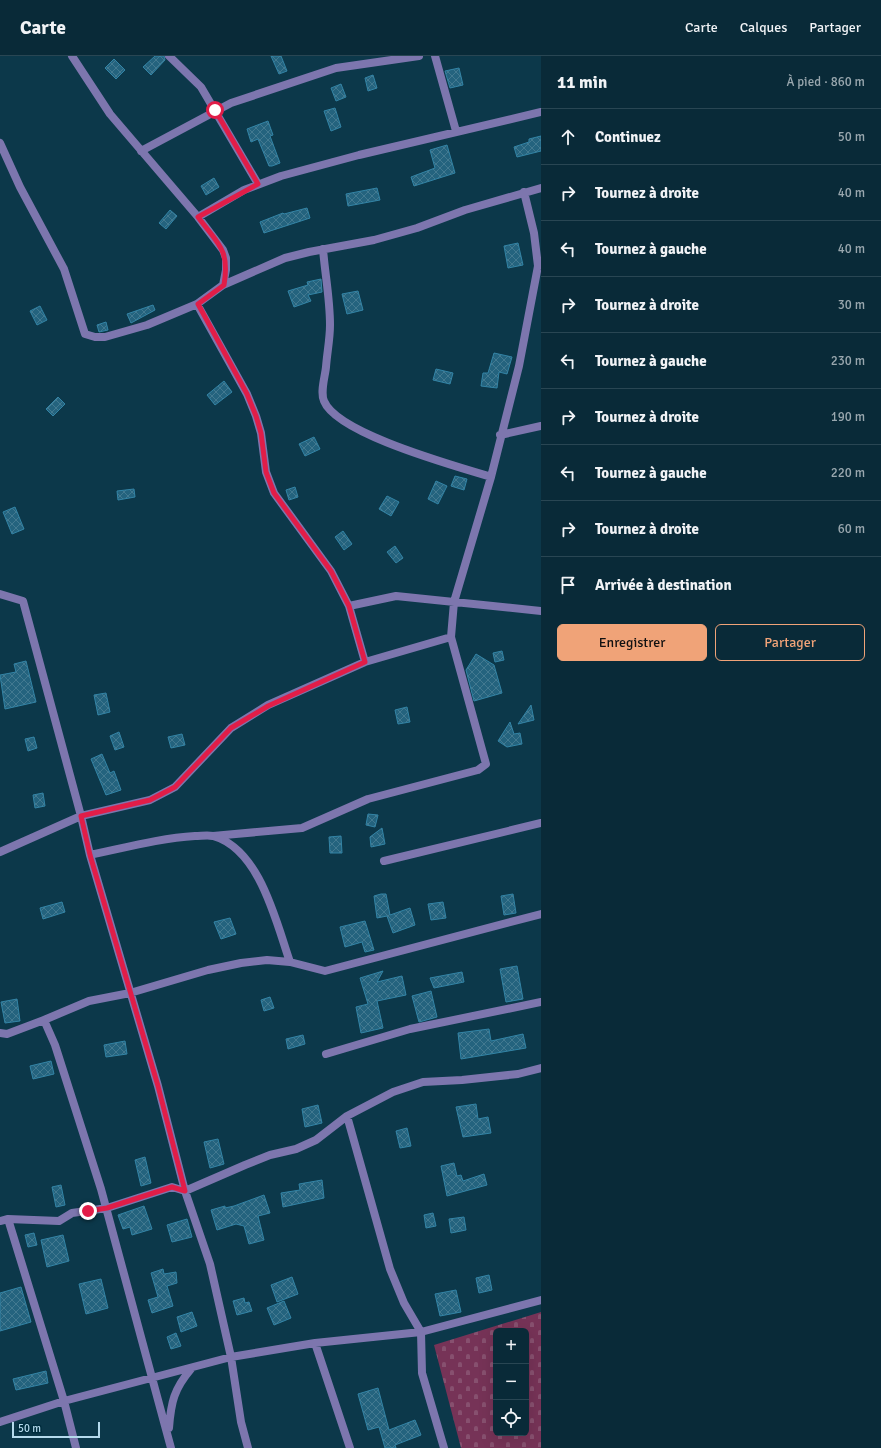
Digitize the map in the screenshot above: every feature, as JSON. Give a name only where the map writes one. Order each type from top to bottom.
[{"type":"street","points":[[72,56],[110,114],[198,217],[223,250],[226,258],[224,285]]},
{"type":"street","points":[[169,56],[201,87],[258,184]]},
{"type":"street","points":[[141,151],[215,110],[336,68],[419,56]]},
{"type":"street","points":[[435,56],[456,131]]},
{"type":"street","points":[[198,217],[258,184],[325,163],[541,112]]},
{"type":"street","points":[[0,143],[20,187],[64,269],[85,334],[95,337],[125,333],[147,326],[198,304],[224,285],[285,258],[323,249],[374,240],[417,228],[466,210],[541,188]]},
{"type":"street","points":[[90,855],[178,837],[213,836],[302,828],[368,799],[478,770],[486,764],[451,637],[454,602],[491,477],[500,435],[519,366],[539,266],[534,233],[524,192]]},
{"type":"street","points":[[323,249],[330,326],[323,389],[324,400],[333,412],[348,424],[364,432],[426,457],[491,477]]},
{"type":"street","points":[[198,304],[247,394],[256,416],[261,433],[266,472],[274,493],[331,571],[349,606],[365,662]]},
{"type":"street","points":[[500,435],[541,426]]},
{"type":"street","points":[[0,594],[23,601],[81,816],[90,855],[158,1086],[185,1191],[210,1264],[231,1357],[241,1422],[248,1448]]},
{"type":"street","points":[[349,606],[396,596],[541,611]]},
{"type":"street","points":[[0,852],[81,816],[150,800],[175,787],[231,728],[268,706],[365,662],[451,637]]},
{"type":"street","points":[[384,861],[541,823]]},
{"type":"street","points":[[213,836],[232,845],[250,864],[264,890],[290,962]]},
{"type":"street","points":[[0,1033],[7,1034],[44,1020],[88,1000],[130,993],[208,970],[241,963],[267,960],[290,962],[325,971],[541,914]]},
{"type":"street","points":[[326,1054],[410,1029],[541,1002]]},
{"type":"street","points":[[44,1020],[55,1045],[107,1208],[169,1435],[171,1448]]},
{"type":"street","points":[[76,1448],[64,1401],[4,1220],[59,1221],[72,1213],[107,1208],[172,1187],[185,1191],[270,1155],[296,1149],[316,1140],[347,1116],[393,1092],[423,1082],[462,1080],[518,1074],[541,1068]]},
{"type":"street","points":[[347,1116],[390,1269],[404,1303],[422,1332],[422,1373],[444,1448]]},
{"type":"street","points":[[0,1422],[64,1401],[191,1369],[231,1357],[315,1343],[422,1332],[541,1300]]},
{"type":"street","points":[[315,1343],[350,1448]]},
{"type":"street","points":[[169,1435],[172,1401],[179,1383],[191,1369]]},
{"type":"green space","points":[[541,1312],[541,1448],[461,1448],[434,1345]]},
{"type":"building","points":[[155,56],[164,56],[165,60],[151,75],[143,67]]},
{"type":"building","points":[[271,56],[281,56],[287,71],[279,74]]},
{"type":"building","points":[[114,59],[125,70],[116,79],[105,68]]},
{"type":"building","points":[[459,68],[463,85],[450,88],[445,71]]},
{"type":"building","points":[[373,75],[377,88],[368,91],[365,78]]},
{"type":"building","points":[[341,84],[346,97],[336,101],[331,88]]},
{"type":"building","points":[[335,108],[341,127],[331,131],[324,111]]},
{"type":"building","points":[[268,121],[273,135],[270,136],[280,163],[272,166],[269,166],[258,139],[251,142],[247,129]]},
{"type":"building","points":[[541,136],[541,151],[517,157],[514,147],[529,142],[529,139]]},
{"type":"building","points":[[447,145],[455,173],[414,186],[411,177],[435,168],[430,150]]},
{"type":"building","points":[[214,178],[219,187],[206,195],[201,186]]},
{"type":"building","points":[[377,188],[380,200],[348,206],[346,194]]},
{"type":"building","points":[[307,208],[310,218],[264,233],[260,222],[283,213]]},
{"type":"building","points":[[170,210],[177,216],[166,229],[159,223]]},
{"type":"building","points":[[518,243],[523,265],[508,268],[504,246]]},
{"type":"building","points":[[321,279],[322,292],[308,295],[311,301],[294,307],[288,291],[308,285],[307,282]]},
{"type":"building","points":[[358,291],[363,310],[347,314],[342,294]]},
{"type":"building","points":[[153,305],[155,310],[131,323],[127,314]]},
{"type":"building","points":[[40,306],[47,320],[37,325],[30,311]]},
{"type":"building","points":[[106,322],[108,330],[99,332],[97,325]]},
{"type":"building","points":[[494,353],[512,357],[507,374],[499,372],[497,388],[481,386],[483,373],[488,373]]},
{"type":"building","points":[[436,369],[453,373],[450,384],[433,380]]},
{"type":"building","points":[[224,381],[232,392],[215,405],[207,395]]},
{"type":"building","points":[[58,397],[65,404],[53,416],[46,409]]},
{"type":"building","points":[[314,437],[320,449],[305,456],[299,444]]},
{"type":"building","points":[[455,476],[467,479],[464,490],[451,486]]},
{"type":"building","points":[[436,481],[447,486],[438,504],[428,499]]},
{"type":"building","points":[[295,487],[298,497],[289,500],[286,490]]},
{"type":"building","points":[[134,489],[135,497],[118,500],[117,491]]},
{"type":"building","points":[[387,496],[399,502],[391,516],[379,509]]},
{"type":"building","points":[[15,507],[24,529],[12,534],[3,512]]},
{"type":"building","points":[[343,531],[352,544],[344,550],[335,537]]},
{"type":"building","points":[[395,546],[403,558],[396,563],[387,552]]},
{"type":"building","points":[[502,651],[504,660],[495,662],[493,653]]},
{"type":"building","points":[[476,654],[494,665],[502,693],[474,701],[466,670]]},
{"type":"building","points":[[26,661],[36,702],[5,709],[0,675],[16,672],[14,664]]},
{"type":"building","points":[[106,693],[110,712],[98,715],[94,695]]},
{"type":"building","points":[[531,705],[534,720],[518,724]]},
{"type":"building","points":[[407,707],[410,722],[398,724],[395,710]]},
{"type":"building","points":[[510,722],[514,734],[520,733],[522,744],[507,747],[498,741]]},
{"type":"building","points":[[119,732],[124,747],[115,750],[110,736]]},
{"type":"building","points":[[182,734],[185,745],[171,748],[168,737]]},
{"type":"building","points":[[34,737],[37,748],[28,751],[25,739]]},
{"type":"building","points":[[102,754],[110,773],[114,771],[121,790],[106,795],[91,759]]},
{"type":"building","points":[[43,793],[45,806],[35,808],[33,795]]},
{"type":"building","points":[[368,814],[378,815],[375,827],[366,825]]},
{"type":"building","points":[[382,828],[385,844],[371,847],[370,837]]},
{"type":"building","points":[[341,836],[342,853],[330,853],[329,837]]},
{"type":"building","points":[[386,894],[390,915],[410,908],[415,925],[393,933],[387,916],[377,918],[374,896]]},
{"type":"building","points":[[513,894],[516,913],[504,915],[501,896]]},
{"type":"building","points":[[62,902],[65,912],[43,919],[40,908]]},
{"type":"building","points":[[443,902],[446,918],[431,920],[428,904]]},
{"type":"building","points":[[230,918],[236,934],[221,939],[214,922]]},
{"type":"building","points":[[365,921],[374,950],[365,952],[362,942],[345,947],[340,927]]},
{"type":"building","points":[[517,966],[523,999],[506,1002],[500,969]]},
{"type":"building","points":[[383,971],[377,982],[402,976],[406,995],[377,1001],[383,1028],[361,1033],[356,1007],[368,1004],[360,978]]},
{"type":"building","points":[[462,972],[464,982],[434,988],[430,978]]},
{"type":"building","points":[[431,991],[437,1017],[419,1022],[412,996]]},
{"type":"building","points":[[270,997],[274,1008],[264,1011],[261,1000]]},
{"type":"building","points":[[17,999],[20,1021],[5,1023],[1,1002]]},
{"type":"building","points":[[489,1029],[491,1041],[523,1034],[526,1048],[461,1059],[458,1033]]},
{"type":"building","points":[[303,1035],[305,1044],[288,1049],[286,1039]]},
{"type":"building","points":[[125,1041],[127,1054],[106,1057],[104,1045]]},
{"type":"building","points":[[51,1061],[54,1074],[33,1079],[30,1066]]},
{"type":"building","points":[[476,1104],[478,1119],[488,1117],[491,1133],[463,1137],[456,1107]]},
{"type":"building","points":[[318,1105],[322,1123],[305,1127],[302,1109]]},
{"type":"building","points":[[407,1128],[411,1146],[400,1148],[396,1131]]},
{"type":"building","points":[[218,1139],[224,1164],[210,1168],[204,1142]]},
{"type":"building","points":[[145,1157],[151,1183],[141,1186],[135,1160]]},
{"type":"building","points":[[454,1163],[457,1176],[461,1175],[463,1181],[484,1174],[487,1185],[447,1196],[441,1166]]},
{"type":"building","points":[[322,1180],[324,1198],[283,1207],[281,1193],[300,1190],[299,1184]]},
{"type":"building","points":[[61,1185],[65,1205],[56,1207],[52,1187]]},
{"type":"building","points":[[264,1195],[270,1213],[258,1216],[264,1240],[249,1244],[244,1226],[236,1224],[217,1230],[211,1210],[225,1206],[225,1208],[234,1206]]},
{"type":"building","points":[[144,1206],[152,1229],[132,1235],[130,1227],[123,1229],[118,1215]]},
{"type":"building","points":[[433,1213],[436,1226],[426,1228],[424,1215]]},
{"type":"building","points":[[464,1217],[466,1230],[451,1233],[449,1219]]},
{"type":"building","points":[[187,1219],[192,1237],[172,1242],[167,1225]]},
{"type":"building","points":[[34,1233],[37,1245],[28,1247],[25,1235]]},
{"type":"building","points":[[63,1235],[69,1261],[47,1267],[41,1240]]},
{"type":"building","points":[[163,1269],[164,1274],[176,1272],[177,1283],[167,1286],[173,1306],[152,1313],[148,1300],[158,1297],[151,1273]]},
{"type":"building","points":[[489,1275],[492,1290],[479,1293],[476,1278]]},
{"type":"building","points":[[292,1277],[298,1294],[277,1302],[271,1285]]},
{"type":"building","points":[[101,1279],[108,1308],[86,1314],[79,1284]]},
{"type":"building","points":[[21,1287],[31,1322],[0,1331],[0,1293]]},
{"type":"building","points":[[456,1290],[461,1312],[440,1316],[435,1294]]},
{"type":"building","points":[[244,1298],[245,1303],[249,1302],[252,1311],[237,1315],[233,1301]]},
{"type":"building","points":[[284,1301],[291,1318],[274,1325],[267,1308]]},
{"type":"building","points":[[192,1312],[197,1326],[181,1332],[177,1317]]},
{"type":"building","points":[[176,1333],[181,1346],[171,1349],[167,1337]]},
{"type":"building","points":[[46,1371],[48,1383],[16,1390],[13,1379]]},
{"type":"building","points":[[378,1388],[389,1430],[415,1420],[421,1435],[395,1445],[396,1448],[385,1448],[379,1427],[368,1430],[358,1394]]},
{"type":"route","points":[[88,1211],[107,1208],[172,1187],[185,1191],[158,1086],[90,855],[81,816],[150,800],[175,787],[231,728],[268,706],[365,662],[349,606],[331,571],[274,493],[266,472],[261,433],[256,416],[247,394],[198,304],[224,285],[226,258],[223,250],[198,217],[244,190],[258,184],[215,110]]}]
